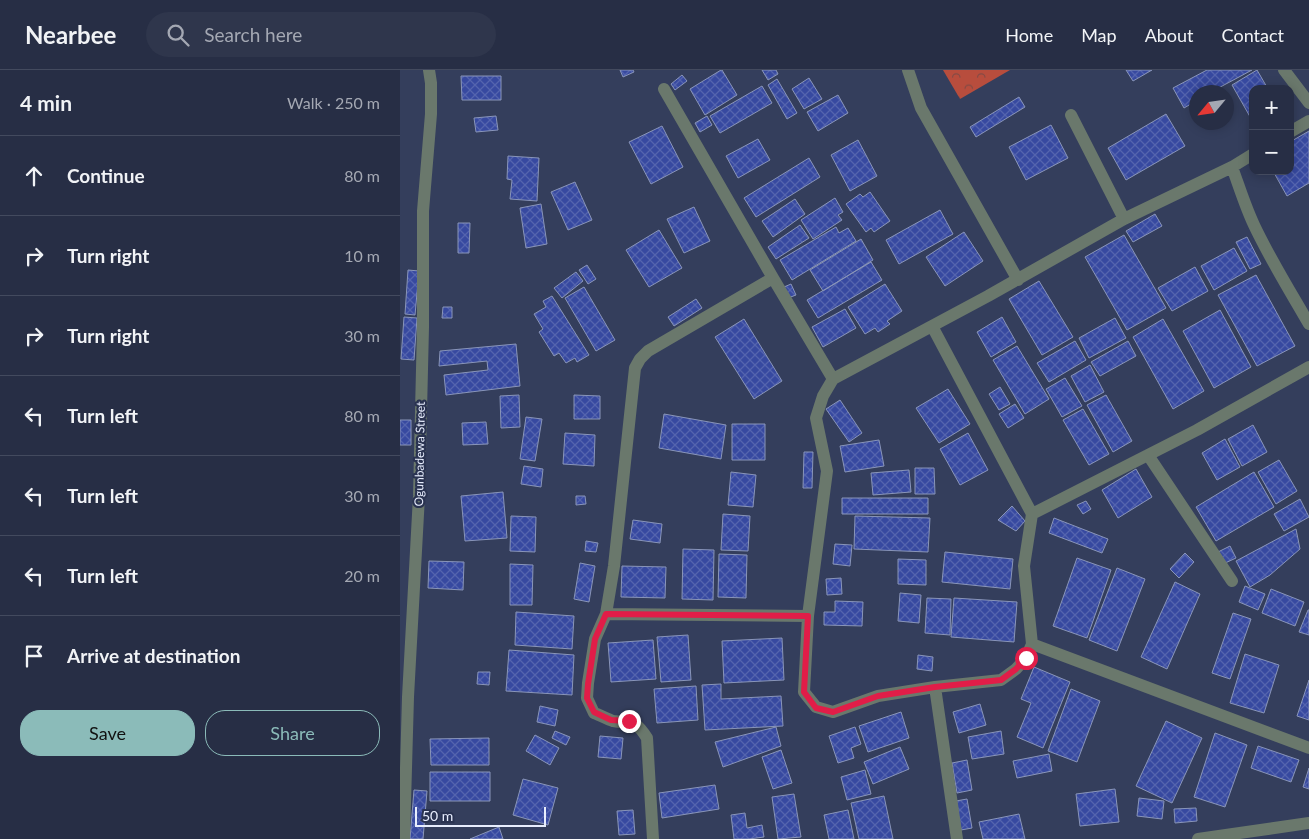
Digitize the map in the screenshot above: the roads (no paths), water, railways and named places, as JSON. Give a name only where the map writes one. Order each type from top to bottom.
[{"type":"street","name":"Ogunbadewa Street","points":[[404,839],[404,697],[419,496],[423,327],[423,211],[431,114],[429,70]]},
{"type":"street","points":[[908,70],[921,108],[1018,280]]},
{"type":"street","points":[[1284,70],[1309,103]]},
{"type":"street","points":[[664,89],[833,379]]},
{"type":"street","points":[[1071,115],[1124,219]]},
{"type":"street","points":[[1293,130],[1309,120]]},
{"type":"street","points":[[932,326],[1032,514],[1024,566],[1032,644],[1026,658],[1016,669],[1001,680],[935,687],[878,696],[833,712],[816,708],[804,692],[808,616],[827,471],[816,418],[823,396],[833,379],[932,326],[1018,280],[1124,219],[1232,167],[1249,156]]},
{"type":"street","points":[[1232,167],[1254,227],[1309,324]]},
{"type":"street","points":[[653,839],[647,738],[640,727],[629,721],[611,720],[594,712],[587,698],[595,639],[606,614],[614,566],[635,368],[648,351],[773,278]]},
{"type":"street","points":[[1032,514],[1197,430],[1309,366]]},
{"type":"street","points":[[1148,456],[1232,581]]},
{"type":"street","points":[[606,614],[808,616]]},
{"type":"street","points":[[1032,644],[1309,748]]},
{"type":"street","points":[[935,687],[957,839]]},
{"type":"street","points":[[1198,839],[1309,824]]}]
